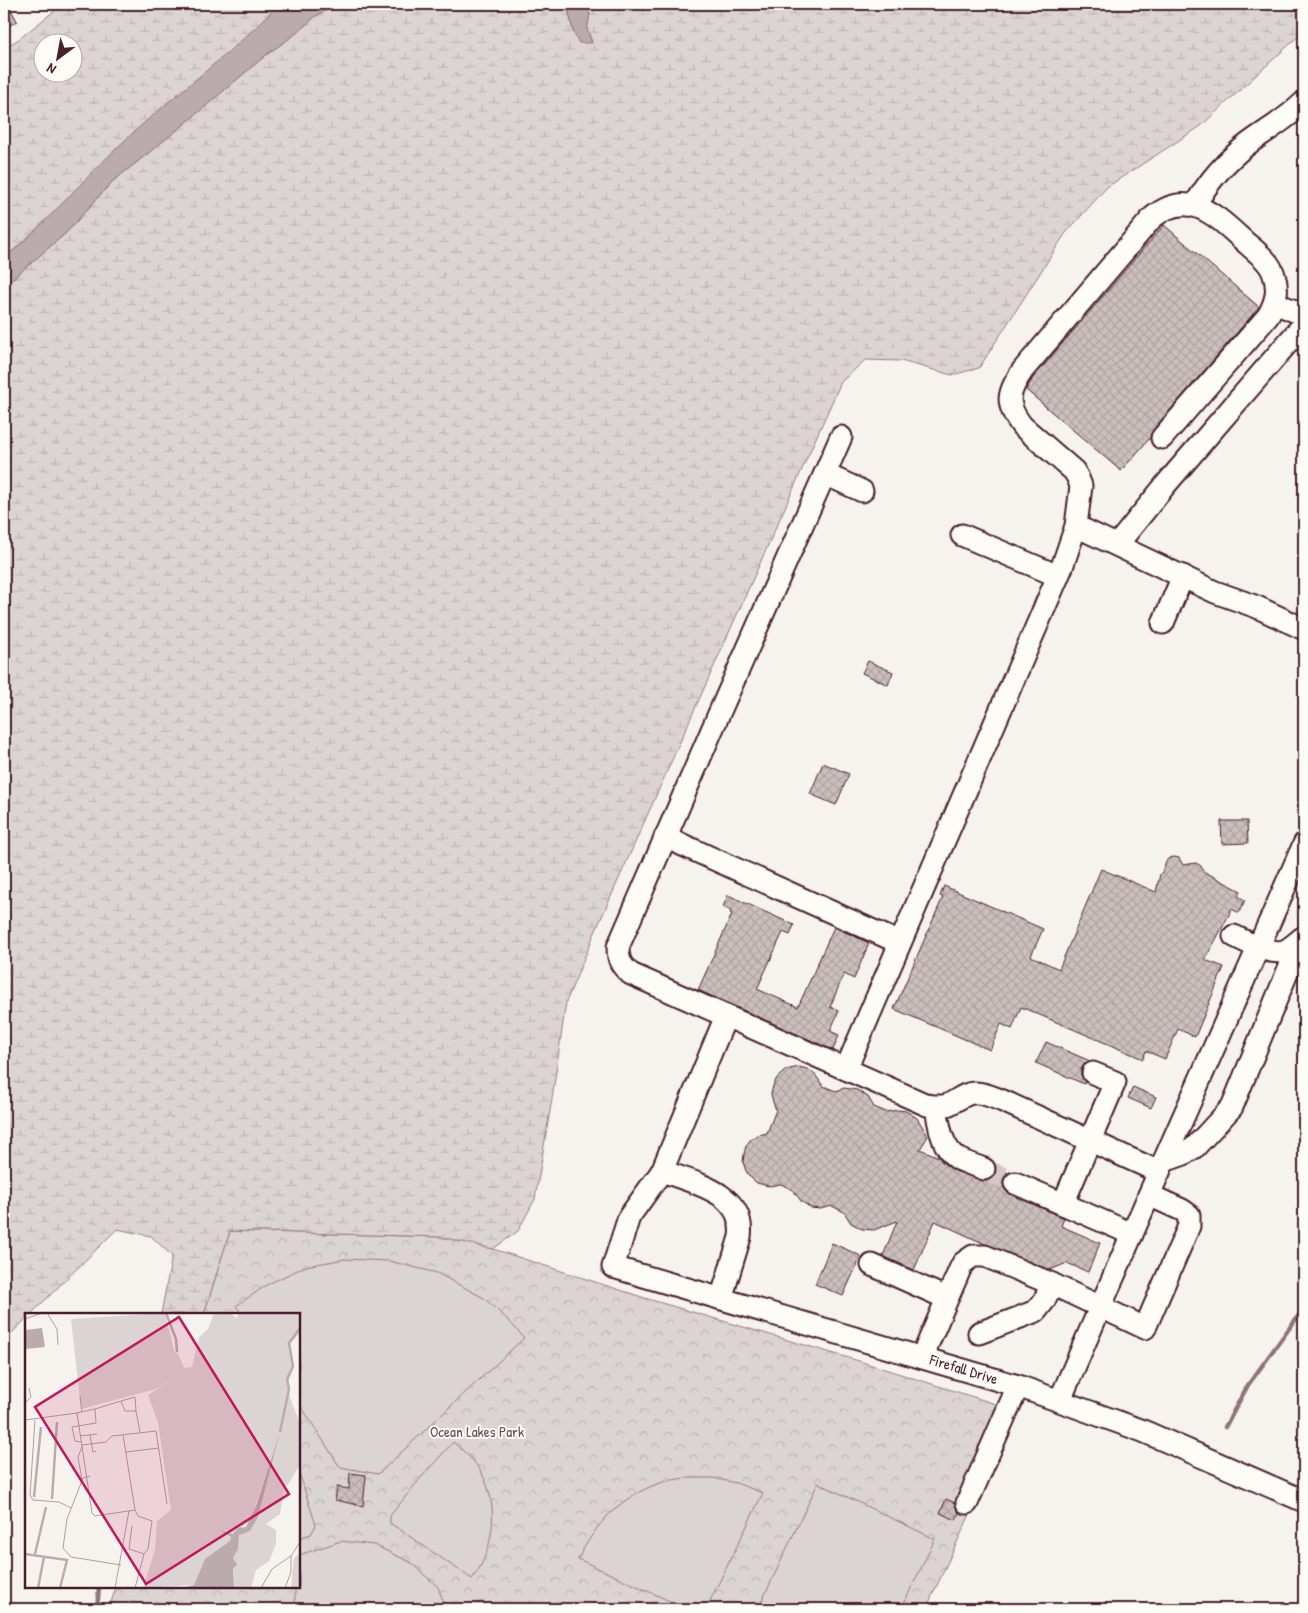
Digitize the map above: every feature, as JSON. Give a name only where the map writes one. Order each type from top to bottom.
[{"type":"street","points":[[1195,205],[1210,181],[1236,155],[1247,145],[1290,116],[1304,102]]},
{"type":"street","points":[[846,1069],[1058,576],[1076,526],[1081,486],[1078,478],[1074,471],[1022,426],[1016,418],[1011,410],[1010,402],[1013,387],[1023,370],[1152,218],[1167,208],[1184,204],[1195,205],[1208,210],[1263,259],[1271,268],[1275,277],[1277,296],[1268,316],[1162,438]]},
{"type":"street","points":[[1275,304],[1304,315]]},
{"type":"street","points":[[1117,545],[1304,324]]},
{"type":"street","points":[[841,438],[618,948],[618,959],[622,968],[631,974],[927,1105],[947,1105],[975,1092],[1003,1101],[1091,1141],[1161,1167],[1195,1147],[1232,1107],[1302,938]]},
{"type":"street","points":[[825,474],[862,491]]},
{"type":"street","points":[[1076,526],[1231,599],[1257,607],[1304,629]]},
{"type":"street","points":[[962,535],[1058,576]]},
{"type":"street","points":[[1163,623],[1182,576]]},
{"type":"street","points":[[665,837],[900,943]]},
{"type":"street","points":[[1060,1400],[1304,844]]},
{"type":"street","points":[[1234,936],[1259,947],[1275,951],[1285,951],[1302,938]]},
{"type":"street","points":[[722,1299],[740,1238],[741,1227],[739,1217],[727,1199],[697,1184],[662,1172],[726,1016]]},
{"type":"street","points":[[1064,1204],[1115,1082],[1093,1073]]},
{"type":"street","points":[[936,1106],[941,1133],[951,1153],[984,1169]]},
{"type":"street","name":"Firefall Drive","points":[[662,1172],[629,1217],[613,1267],[922,1357],[1060,1400],[1151,1434],[1304,1501]]},
{"type":"street","points":[[1015,1183],[1132,1234]]},
{"type":"street","points":[[922,1357],[946,1298],[963,1263],[973,1256],[985,1256],[1052,1284],[1145,1328],[1189,1226],[1189,1215],[1149,1195]]},
{"type":"street","points":[[872,1265],[946,1298]]},
{"type":"street","points":[[980,1333],[1036,1311],[1044,1301],[1052,1284]]},
{"type":"street","points":[[967,1503],[1018,1386]]},
{"type":"green space","points":[[63,4],[279,4],[258,26],[4,259],[4,48],[19,39]]},
{"type":"green space","points":[[338,4],[567,4],[573,31],[592,42],[587,29],[590,14],[584,4],[1304,4],[1304,31],[1201,126],[1107,187],[1065,234],[979,368],[952,375],[901,361],[865,360],[841,382],[596,930],[566,1002],[535,1199],[518,1231],[493,1249],[441,1237],[230,1231],[204,1313],[161,1313],[172,1256],[151,1236],[117,1229],[32,1313],[25,1313],[25,1320],[4,1341],[4,286],[66,233],[112,182],[316,16]]},
{"type":"green space","name":"Ocean Lakes Park","points":[[230,1231],[441,1237],[493,1249],[648,1299],[859,1361],[1018,1411],[926,1609],[109,1609],[116,1588],[300,1588],[300,1313],[204,1313]]},
{"type":"green space","points":[[345,1259],[389,1261],[437,1273],[484,1298],[524,1338],[378,1474],[340,1467],[300,1405],[300,1313],[241,1313],[236,1306],[268,1284],[306,1266]]},
{"type":"green space","points":[[453,1442],[478,1467],[490,1494],[492,1524],[490,1539],[480,1567],[472,1579],[390,1523],[390,1516]]},
{"type":"green space","points":[[300,1476],[316,1525],[311,1534],[300,1538]]},
{"type":"green space","points":[[687,1478],[713,1478],[736,1483],[763,1493],[706,1609],[687,1609],[578,1559],[593,1533],[621,1503],[660,1483]]},
{"type":"green space","points":[[818,1483],[935,1539],[901,1609],[758,1609]]},
{"type":"green space","points":[[341,1541],[374,1545],[410,1562],[438,1587],[446,1609],[297,1609],[295,1588],[300,1588],[300,1555]]},
{"type":"shaded area","points":[[279,4],[338,4],[316,16],[266,55],[112,182],[66,233],[4,286],[4,259],[35,231],[123,142],[222,58]]},
{"type":"shaded area","points":[[567,4],[584,4],[590,14],[587,29],[592,43],[579,43],[573,31]]},
{"type":"building","points":[[4,4],[8,4],[17,21],[4,29]]},
{"type":"building","points":[[1164,225],[1259,307],[1153,430],[1150,438],[1121,471],[1026,390],[1033,378]]},
{"type":"building","points":[[868,661],[893,672],[888,685],[862,673]]},
{"type":"building","points":[[823,763],[849,774],[836,805],[810,794]]},
{"type":"building","points":[[1221,821],[1247,821],[1248,843],[1222,844]]},
{"type":"building","points":[[1174,857],[1179,858],[1183,865],[1196,863],[1201,866],[1203,871],[1241,891],[1238,896],[1245,900],[1239,913],[1232,909],[1205,960],[1224,967],[1195,1037],[1178,1029],[1165,1059],[1146,1051],[1143,1059],[1021,1007],[1012,1029],[1001,1024],[990,1050],[894,1009],[943,897],[940,896],[944,886],[1043,929],[1031,956],[1059,969],[1101,869],[1156,892],[1160,874],[1166,861]]},
{"type":"building","points":[[728,895],[794,925],[790,935],[783,932],[757,989],[798,1007],[834,927],[869,943],[854,979],[844,974],[830,1007],[839,1011],[830,1031],[839,1035],[833,1050],[698,990],[732,914],[730,913],[731,911],[723,907]]},
{"type":"building","points":[[1046,1042],[1090,1061],[1085,1063],[1081,1069],[1084,1084],[1036,1063]]},
{"type":"building","points":[[799,1067],[814,1073],[823,1086],[836,1091],[844,1088],[857,1090],[868,1097],[874,1107],[886,1112],[906,1111],[917,1118],[928,1136],[920,1149],[939,1157],[943,1163],[955,1171],[985,1181],[992,1179],[996,1173],[996,1167],[1008,1173],[1004,1178],[1003,1184],[1005,1190],[1010,1194],[1064,1218],[1061,1226],[1100,1243],[1088,1272],[1067,1263],[1050,1270],[985,1244],[935,1221],[914,1270],[883,1256],[897,1221],[874,1230],[862,1229],[851,1223],[844,1212],[832,1206],[820,1209],[811,1208],[801,1201],[793,1190],[781,1184],[769,1186],[757,1183],[746,1171],[743,1162],[746,1146],[751,1139],[767,1133],[776,1110],[771,1094],[777,1078],[786,1070]]},
{"type":"building","points":[[1133,1087],[1156,1097],[1151,1108],[1128,1098]]},
{"type":"building","points":[[832,1243],[861,1256],[843,1296],[815,1284]]},
{"type":"building","points":[[350,1473],[366,1475],[363,1506],[335,1500],[337,1487],[349,1489]]},
{"type":"building","points":[[946,1499],[955,1503],[959,1512],[956,1520],[940,1513]]},
{"type":"waterway","points":[[1225,1427],[1248,1385],[1304,1308]]},
{"type":"waterway","points":[[97,1609],[99,1588]]},
{"type":"tunnel","points":[[984,1169],[1015,1183]]}]
